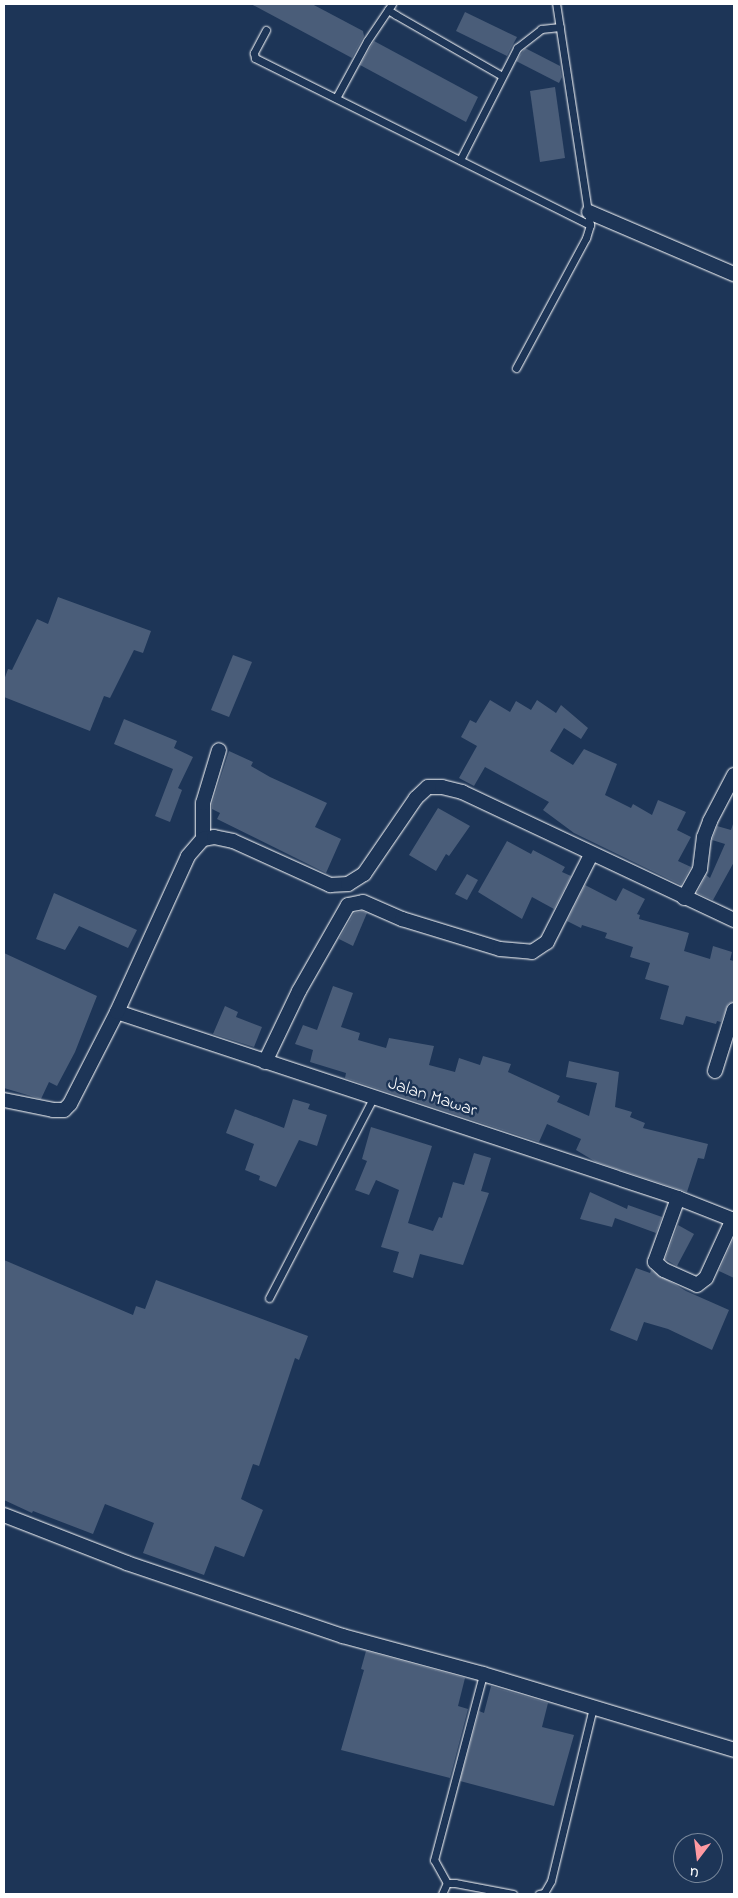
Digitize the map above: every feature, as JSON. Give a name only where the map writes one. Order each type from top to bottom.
[{"type":"street","points":[[590,218],[734,274]]},
{"type":"street","points":[[203,839],[203,803],[219,750]]},
{"type":"street","points":[[684,898],[700,868],[704,837],[710,820],[734,775]]},
{"type":"street","points":[[4,1100],[64,1110],[117,1012],[188,856],[203,839],[214,836],[233,841],[330,885],[348,884],[364,874],[416,798],[428,787],[442,787],[462,792],[591,855],[734,920]]},
{"type":"street","points":[[265,1062],[299,991],[348,905],[363,902],[402,919],[491,946],[514,952],[532,952],[547,942],[591,855]]},
{"type":"street","points":[[715,1070],[734,1010]]},
{"type":"street","name":"Jalan Mawar","points":[[117,1012],[678,1198],[734,1219]]},
{"type":"street","points":[[678,1198],[655,1262],[664,1270],[683,1279],[702,1284],[734,1219]]},
{"type":"street","points":[[4,1515],[127,1563],[344,1636],[483,1674],[734,1750]]},
{"type":"lane","points":[[516,368],[586,238],[590,218],[556,4]]},
{"type":"lane","points":[[336,98],[366,41],[390,7],[502,76]]},
{"type":"lane","points":[[460,160],[517,48],[526,39],[542,29],[560,27]]},
{"type":"lane","points":[[266,30],[254,53],[255,58],[460,160],[590,218]]},
{"type":"lane","points":[[269,1298],[372,1098]]},
{"type":"lane","points":[[447,1883],[434,1860],[483,1674]]},
{"type":"lane","points":[[538,1894],[544,1892],[551,1881],[593,1707]]},
{"type":"lane","points":[[442,1894],[447,1883]]},
{"type":"lane","points":[[447,1883],[513,1894]]},
{"type":"building","points":[[251,4],[312,4],[363,31],[364,36],[352,58]]},
{"type":"building","points":[[465,12],[517,37],[507,56],[456,31]]},
{"type":"building","points":[[374,41],[478,97],[466,122],[360,65]]},
{"type":"building","points":[[525,48],[560,66],[562,77],[559,83],[516,61]]},
{"type":"building","points":[[555,87],[565,158],[540,162],[530,91]]},
{"type":"building","points":[[58,597],[151,631],[143,653],[134,650],[110,698],[104,696],[90,731],[4,697],[4,680],[8,669],[12,670],[37,619],[48,624]]},
{"type":"building","points":[[233,655],[252,662],[229,717],[211,710]]},
{"type":"building","points":[[490,700],[510,712],[516,701],[531,710],[537,700],[556,713],[561,705],[588,728],[581,739],[564,728],[550,751],[573,765],[584,749],[617,764],[605,795],[631,808],[633,804],[652,815],[658,800],[686,812],[677,830],[691,837],[678,861],[691,867],[681,885],[574,833],[543,810],[549,802],[485,767],[474,786],[459,778],[477,746],[461,737],[470,720],[476,723]]},
{"type":"building","points":[[124,719],[177,741],[174,748],[193,757],[178,788],[182,790],[170,822],[155,816],[173,769],[114,744]]},
{"type":"building","points":[[229,751],[253,762],[251,766],[270,777],[327,803],[315,827],[341,839],[326,873],[217,819],[220,813],[212,809],[212,804]]},
{"type":"building","points":[[438,808],[470,826],[449,856],[446,854],[436,871],[409,855]]},
{"type":"building","points":[[734,821],[734,862],[713,900],[697,893],[706,875],[710,878],[725,844],[712,840],[717,826],[731,830]]},
{"type":"building","points":[[507,841],[531,854],[533,850],[565,867],[562,872],[571,876],[554,909],[532,897],[522,919],[478,892]]},
{"type":"building","points":[[467,874],[478,880],[467,900],[455,894]]},
{"type":"building","points":[[585,885],[616,901],[623,888],[645,899],[637,914],[640,915],[639,919],[689,933],[684,951],[710,959],[713,946],[732,952],[730,960],[734,961],[734,1001],[728,1004],[721,1022],[717,1021],[716,1024],[686,1016],[683,1025],[660,1019],[669,986],[645,979],[650,963],[630,957],[633,947],[605,938],[607,933],[582,925],[581,928],[567,921]]},
{"type":"building","points":[[54,893],[137,930],[128,948],[79,926],[65,950],[36,939]]},
{"type":"building","points":[[362,911],[367,913],[353,946],[339,939],[354,913]]},
{"type":"building","points":[[4,953],[97,996],[75,1052],[57,1086],[49,1082],[41,1099],[4,1088]]},
{"type":"building","points":[[333,986],[353,993],[341,1027],[360,1033],[358,1040],[386,1048],[389,1038],[434,1046],[429,1065],[455,1072],[459,1058],[480,1065],[483,1056],[511,1064],[508,1072],[560,1096],[557,1102],[589,1116],[597,1083],[566,1077],[569,1061],[619,1072],[615,1107],[632,1112],[630,1117],[645,1123],[643,1128],[708,1144],[704,1159],[698,1158],[687,1192],[596,1162],[576,1150],[581,1139],[547,1124],[539,1142],[345,1078],[346,1073],[310,1062],[313,1050],[295,1044],[303,1025],[317,1030]]},
{"type":"building","points":[[225,1006],[238,1012],[236,1017],[262,1027],[254,1047],[213,1034]]},
{"type":"building","points":[[293,1099],[310,1104],[308,1109],[327,1115],[317,1146],[299,1140],[276,1187],[259,1180],[260,1176],[245,1170],[254,1144],[226,1133],[235,1109],[284,1128]]},
{"type":"building","points":[[371,1127],[432,1146],[408,1223],[433,1231],[439,1217],[442,1218],[453,1182],[464,1185],[474,1153],[491,1158],[481,1191],[489,1193],[463,1265],[420,1254],[413,1278],[393,1272],[399,1252],[381,1247],[399,1190],[376,1180],[369,1195],[355,1190],[367,1161],[362,1159]]},
{"type":"building","points":[[590,1192],[627,1209],[628,1205],[662,1217],[656,1233],[615,1218],[612,1227],[580,1219]]},
{"type":"building","points":[[678,1225],[694,1234],[677,1266],[665,1259]]},
{"type":"building","points":[[734,1237],[734,1278],[719,1271]]},
{"type":"building","points":[[4,1260],[133,1315],[136,1306],[145,1309],[156,1280],[308,1336],[299,1360],[295,1358],[259,1466],[253,1464],[241,1499],[263,1510],[244,1557],[215,1546],[204,1575],[143,1553],[154,1523],[105,1504],[93,1534],[33,1511],[32,1513],[4,1500]]},
{"type":"building","points":[[636,1268],[650,1273],[651,1270],[686,1291],[729,1310],[712,1350],[668,1329],[644,1322],[637,1341],[610,1330]]},
{"type":"building","points":[[366,1651],[465,1678],[458,1706],[468,1709],[450,1778],[341,1750],[364,1670],[361,1669]]},
{"type":"building","points":[[491,1686],[548,1703],[542,1727],[574,1735],[554,1806],[460,1781],[479,1711],[484,1713]]}]
